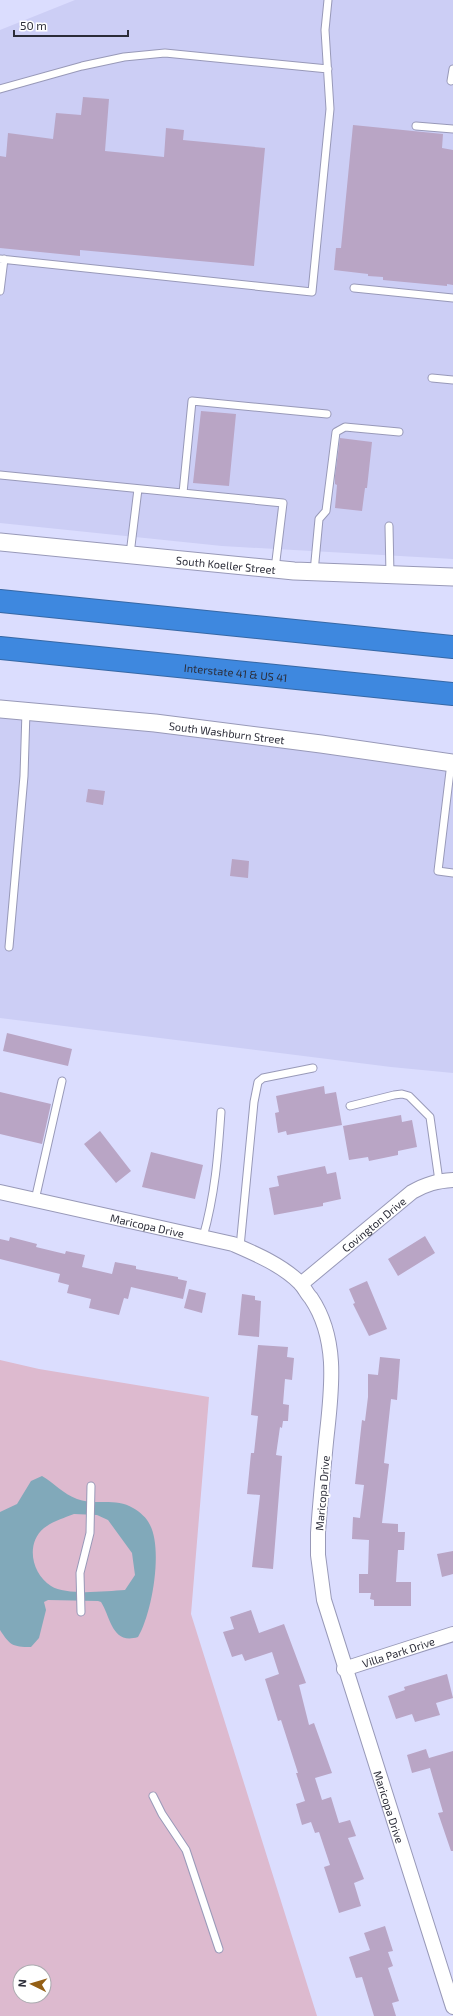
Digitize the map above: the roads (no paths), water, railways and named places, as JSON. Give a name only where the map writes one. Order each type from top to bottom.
[{"type":"highway","points":[[0,601],[453,647]]},
{"type":"highway","name":"Interstate 41 & US 41","points":[[9,648],[453,694]]},
{"type":"street","name":"South Koeller Street","points":[[0,542],[275,569],[314,572],[453,577]]},
{"type":"street","name":"South Washburn Street","points":[[0,709],[155,723],[321,744],[452,763]]},
{"type":"street","name":"Covington Drive","points":[[301,1284],[412,1192],[439,1181],[453,1180]]},
{"type":"street","name":"Maricopa Drive","points":[[0,1192],[203,1237],[240,1247],[258,1255],[301,1284],[319,1314],[328,1338],[332,1362],[318,1533],[318,1555],[324,1600],[344,1669],[453,2007]]},
{"type":"street","name":"Villa Park Drive","points":[[344,1669],[453,1634]]},
{"type":"lane","points":[[0,292],[2,259],[312,292],[330,109],[325,30],[328,0]]},
{"type":"lane","points":[[0,88],[82,66],[124,57],[165,53],[328,69]]},
{"type":"lane","points":[[452,81],[453,69]]},
{"type":"lane","points":[[416,126],[453,129]]},
{"type":"lane","points":[[354,288],[453,298]]},
{"type":"lane","points":[[432,378],[453,380]]},
{"type":"lane","points":[[183,493],[192,401],[327,414]]},
{"type":"lane","points":[[314,572],[319,519],[326,511],[336,432],[345,427],[400,432]]},
{"type":"lane","points":[[0,475],[283,503],[275,569]]},
{"type":"lane","points":[[130,554],[138,489]]},
{"type":"lane","points":[[389,526],[390,575]]},
{"type":"lane","points":[[10,947],[24,763],[26,711]]},
{"type":"lane","points":[[452,763],[438,871],[453,873]]},
{"type":"lane","points":[[240,1247],[254,1102],[258,1082],[263,1078],[313,1068]]},
{"type":"lane","points":[[35,1200],[62,1081]]},
{"type":"lane","points":[[350,1106],[394,1095],[402,1094],[409,1096],[430,1118],[439,1181]]},
{"type":"lane","points":[[203,1237],[212,1205],[218,1167],[221,1112]]},
{"type":"lane","points":[[81,1612],[80,1573],[90,1534],[91,1486]]},
{"type":"lane","points":[[153,1796],[162,1814],[186,1850],[219,1949]]}]
